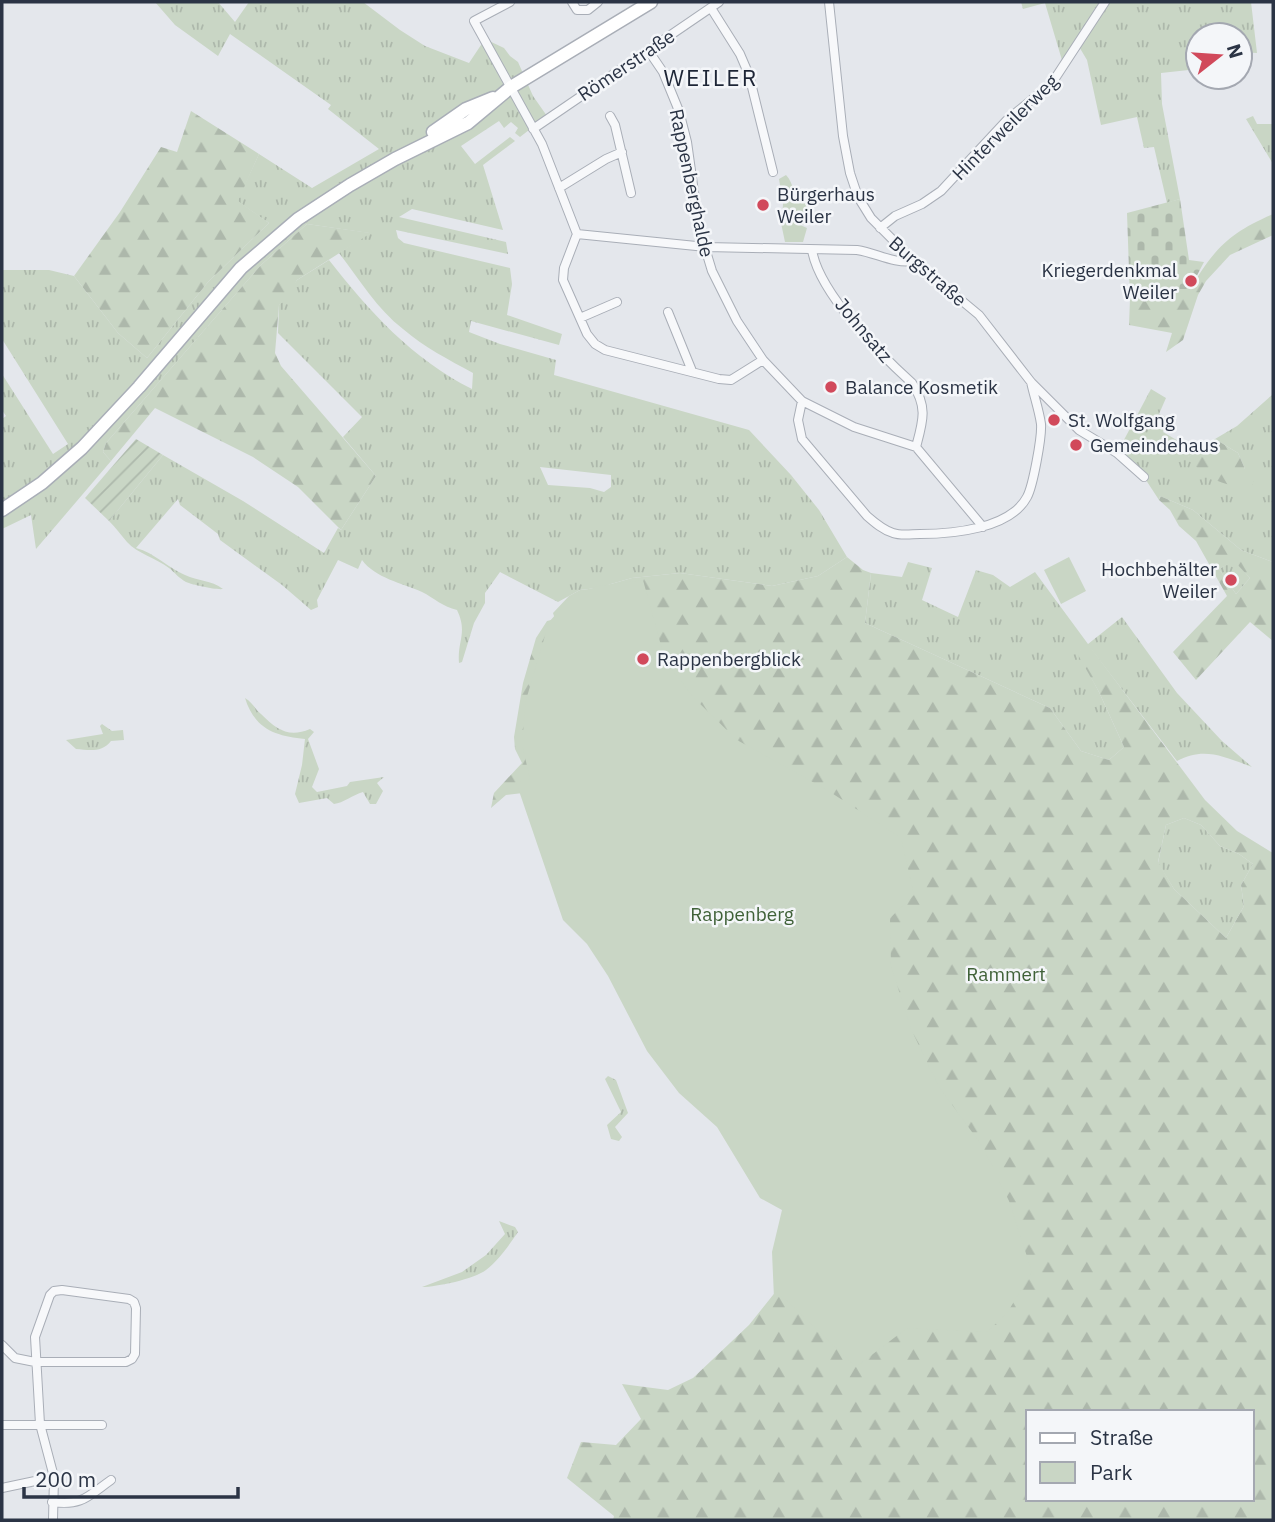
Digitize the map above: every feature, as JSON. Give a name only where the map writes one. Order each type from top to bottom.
[{"type":"main road","points":[[2,510],[50,477],[96,434],[215,296],[265,245],[325,201],[395,159],[466,109],[500,96],[651,2]]},
{"type":"street","points":[[510,2],[474,21],[542,144],[578,234],[564,268],[563,280],[587,334],[595,344],[606,350],[731,380],[762,360]]},
{"type":"street","points":[[572,2],[577,10],[588,10],[598,2]]},
{"type":"street","name":"Römerstraße","points":[[533,129],[719,2]]},
{"type":"street","name":"Burgstraße","points":[[829,2],[850,173],[858,197],[871,218],[914,261],[979,315],[1031,382],[1079,430],[1117,453],[1144,477]]},
{"type":"street","name":"Hinterweilerweg","points":[[880,228],[895,216],[922,204],[941,191],[1007,120],[1052,83],[1105,2]]},
{"type":"street","points":[[711,8],[740,54],[749,75],[773,172]]},
{"type":"street","name":"Rappenberghalde","points":[[648,50],[663,72],[679,111],[687,142],[699,228],[712,271],[737,321],[762,360],[802,401],[854,427],[916,447]]},
{"type":"street","points":[[610,116],[615,125],[631,193]]},
{"type":"street","points":[[559,188],[622,152]]},
{"type":"street","points":[[578,234],[706,247],[856,250],[873,253],[895,262],[914,261]]},
{"type":"street","name":"Johnsatz","points":[[812,250],[819,272],[850,319],[912,383],[919,395],[924,410],[916,447]]},
{"type":"street","points":[[580,318],[617,302]]},
{"type":"street","points":[[668,312],[692,371]]},
{"type":"street","points":[[802,401],[798,420],[802,439],[867,516],[895,534],[959,532],[983,527],[1018,509],[1027,498],[1041,426],[1031,382]]},
{"type":"street","points":[[916,447],[983,527]]},
{"type":"street","points":[[2,1345],[15,1358],[35,1362],[126,1362],[135,1354],[137,1325],[134,1302],[129,1299],[54,1290],[34,1336],[35,1362],[40,1424],[54,1476],[52,1520]]},
{"type":"street","points":[[2,1425],[102,1425]]},
{"type":"street","points":[[2,1488],[54,1476]]},
{"type":"street","points":[[52,1502],[71,1504],[86,1498],[111,1480]]},
{"type":"green space","points":[[155,2],[218,2],[235,22],[249,2],[363,2],[425,46],[469,63],[485,39],[504,48],[518,62],[533,96],[547,116],[520,137],[515,133],[518,128],[511,122],[504,128],[499,121],[461,146],[475,164],[510,137],[515,141],[483,165],[503,230],[412,209],[399,217],[506,242],[508,254],[396,230],[398,238],[404,243],[510,268],[512,284],[507,315],[562,334],[559,345],[471,321],[469,332],[556,360],[554,375],[749,430],[819,510],[847,557],[818,576],[772,586],[680,573],[632,578],[580,590],[558,602],[500,572],[485,593],[485,603],[474,623],[462,662],[459,663],[462,625],[457,610],[422,592],[381,576],[362,560],[358,569],[338,560],[317,600],[318,607],[311,610],[282,585],[220,540],[218,534],[180,505],[178,499],[136,548],[185,575],[223,589],[186,582],[164,565],[131,546],[109,521],[163,455],[243,501],[324,553],[338,528],[341,530],[376,476],[343,437],[362,417],[278,333],[279,305],[297,280],[329,260],[393,332],[430,363],[472,389],[473,373],[411,336],[394,321],[339,253],[369,233],[307,224],[261,265],[106,443],[103,452],[111,461],[36,549],[31,515],[2,529],[2,419],[6,416],[2,410],[2,374],[53,454],[68,444],[2,339],[2,270],[49,270],[74,276],[118,333],[147,358],[208,282],[269,223],[237,201],[259,154],[312,188],[379,149],[328,109],[331,105],[230,34],[218,56],[175,25]],"holes":[[[540,467],[611,475],[611,487],[604,492],[590,488],[548,485]]]},
{"type":"green space","points":[[1021,2],[1251,2],[1253,21],[1184,21],[1184,71],[1161,73],[1162,104],[1180,199],[1167,203],[1154,147],[1144,148],[1137,117],[1101,125],[1087,60],[1078,45],[1064,67],[1045,3],[1023,9]]},
{"type":"green space","points":[[1254,28],[1257,53],[1254,53]]},
{"type":"green space","points":[[191,111],[259,154],[238,201],[269,223],[208,282],[147,358],[118,333],[74,276],[120,212],[161,147],[177,152]]},
{"type":"green space","points":[[1253,116],[1257,124],[1273,124],[1273,164],[1246,119]]},
{"type":"green space","points":[[786,175],[809,213],[809,222],[798,224],[807,228],[803,242],[785,242],[781,223],[792,222],[782,220],[783,204],[779,179]]},
{"type":"green space","points":[[1180,199],[1189,260],[1204,262],[1190,289],[1151,289],[1150,293],[1130,299],[1127,213]]},
{"type":"green space","points":[[1273,214],[1273,235],[1230,255],[1206,281],[1198,295],[1183,340],[1166,352],[1172,333],[1129,325],[1130,299],[1150,293],[1151,289],[1190,289],[1224,243],[1245,228]]},
{"type":"green space","points":[[307,224],[371,233],[297,280],[287,299],[279,305],[275,353],[281,366],[376,476],[341,530],[298,487],[253,457],[155,408],[111,461],[103,452],[106,443],[261,265]]},
{"type":"green space","points":[[1151,389],[1166,398],[1159,414],[1169,418],[1163,432],[1197,452],[1188,457],[1245,469],[1238,453],[1215,439],[1237,426],[1273,394],[1273,562],[1241,550],[1193,510],[1160,496],[1159,500],[1144,477],[1117,453]]},
{"type":"green space","points":[[136,439],[163,455],[109,521],[85,498]]},
{"type":"green space","points":[[1215,439],[1238,453],[1245,469],[1256,474],[1248,489],[1214,479],[1200,471],[1188,457]]},
{"type":"green space","points":[[1160,496],[1193,510],[1241,550],[1273,562],[1273,641],[1250,622],[1196,680],[1173,652],[1227,596],[1196,541],[1179,526],[1170,510],[1159,500]],"holes":[[[1234,561],[1250,578],[1236,594],[1219,569]]]},
{"type":"green space","name":"Rammert","points":[[847,557],[871,573],[865,623],[1050,708],[1081,751],[1109,760],[1124,747],[1099,692],[1077,653],[1088,644],[1205,800],[1237,831],[1273,853],[1273,1520],[613,1520],[614,1516],[567,1478],[581,1442],[616,1445],[641,1419],[622,1384],[668,1390],[693,1378],[749,1325],[777,1290],[842,1272],[543,762],[523,793],[506,795],[491,808],[494,793],[522,763],[515,749],[514,737],[523,683],[536,638],[547,621],[555,619],[553,613],[569,596],[580,590],[632,578],[680,573],[772,586],[818,576]],"holes":[[[1184,818],[1201,825],[1220,846],[1253,864],[1241,885],[1244,906],[1226,938],[1174,889],[1158,862],[1166,825]]]},
{"type":"green space","points":[[1069,557],[1086,591],[1061,604],[1044,570]]},
{"type":"green space","points":[[1234,560],[1250,578],[1236,594],[1219,569]]},
{"type":"green space","points":[[908,562],[932,568],[922,600],[958,617],[976,570],[993,575],[1010,587],[1035,572],[1088,644],[1122,617],[1177,693],[1222,741],[1252,767],[1224,757],[1205,754],[1196,754],[1177,761],[1088,645],[1078,653],[1124,747],[1109,760],[1081,751],[1050,708],[865,623],[871,573],[902,577]]},
{"type":"green space","name":"Rappenberg","points":[[643,580],[665,660],[693,697],[737,740],[827,790],[901,838],[914,895],[890,918],[891,966],[911,1029],[939,1087],[983,1147],[1009,1201],[1032,1272],[1007,1313],[987,1332],[907,1328],[856,1367],[782,1296],[774,1298],[772,1252],[782,1210],[760,1198],[717,1127],[679,1093],[647,1051],[608,976],[587,944],[563,920],[516,782],[530,779],[522,744],[526,700],[549,622],[571,597],[598,586]]},
{"type":"green space","points":[[245,698],[267,720],[284,731],[296,733],[310,729],[314,732],[308,739],[319,769],[312,787],[317,792],[347,786],[350,782],[384,777],[377,783],[383,791],[376,804],[370,804],[363,792],[334,804],[327,798],[299,803],[295,794],[305,739],[285,736],[268,729],[249,709]]},
{"type":"green space","points":[[102,724],[112,731],[123,730],[124,740],[111,741],[104,747],[90,750],[76,749],[66,740],[103,734],[100,726]]},
{"type":"green space","points":[[1184,818],[1201,825],[1220,846],[1253,864],[1241,885],[1244,906],[1226,938],[1174,889],[1158,863],[1166,825]]},
{"type":"green space","points":[[608,1076],[616,1080],[628,1113],[615,1127],[622,1137],[619,1141],[611,1139],[607,1125],[621,1112],[605,1079]]},
{"type":"green space","points":[[499,1221],[515,1227],[518,1232],[491,1266],[464,1279],[422,1287],[462,1272],[486,1255],[505,1234]]},
{"type":"place","name":"Bürgerhaus Weiler","points":[[763,205]]},
{"type":"place","name":"Kriegerdenkmal Weiler","points":[[1191,281]]},
{"type":"place","name":"Balance Kosmetik","points":[[831,387]]},
{"type":"place","name":"St. Wolfgang","points":[[1054,420]]},
{"type":"place","name":"Gemeindehaus","points":[[1076,445]]},
{"type":"place","name":"Hochbehälter Weiler","points":[[1231,580]]},
{"type":"place","name":"Rappenbergblick","points":[[643,659]]},
{"type":"district","name":"WEILER","points":[[711,78]]}]
